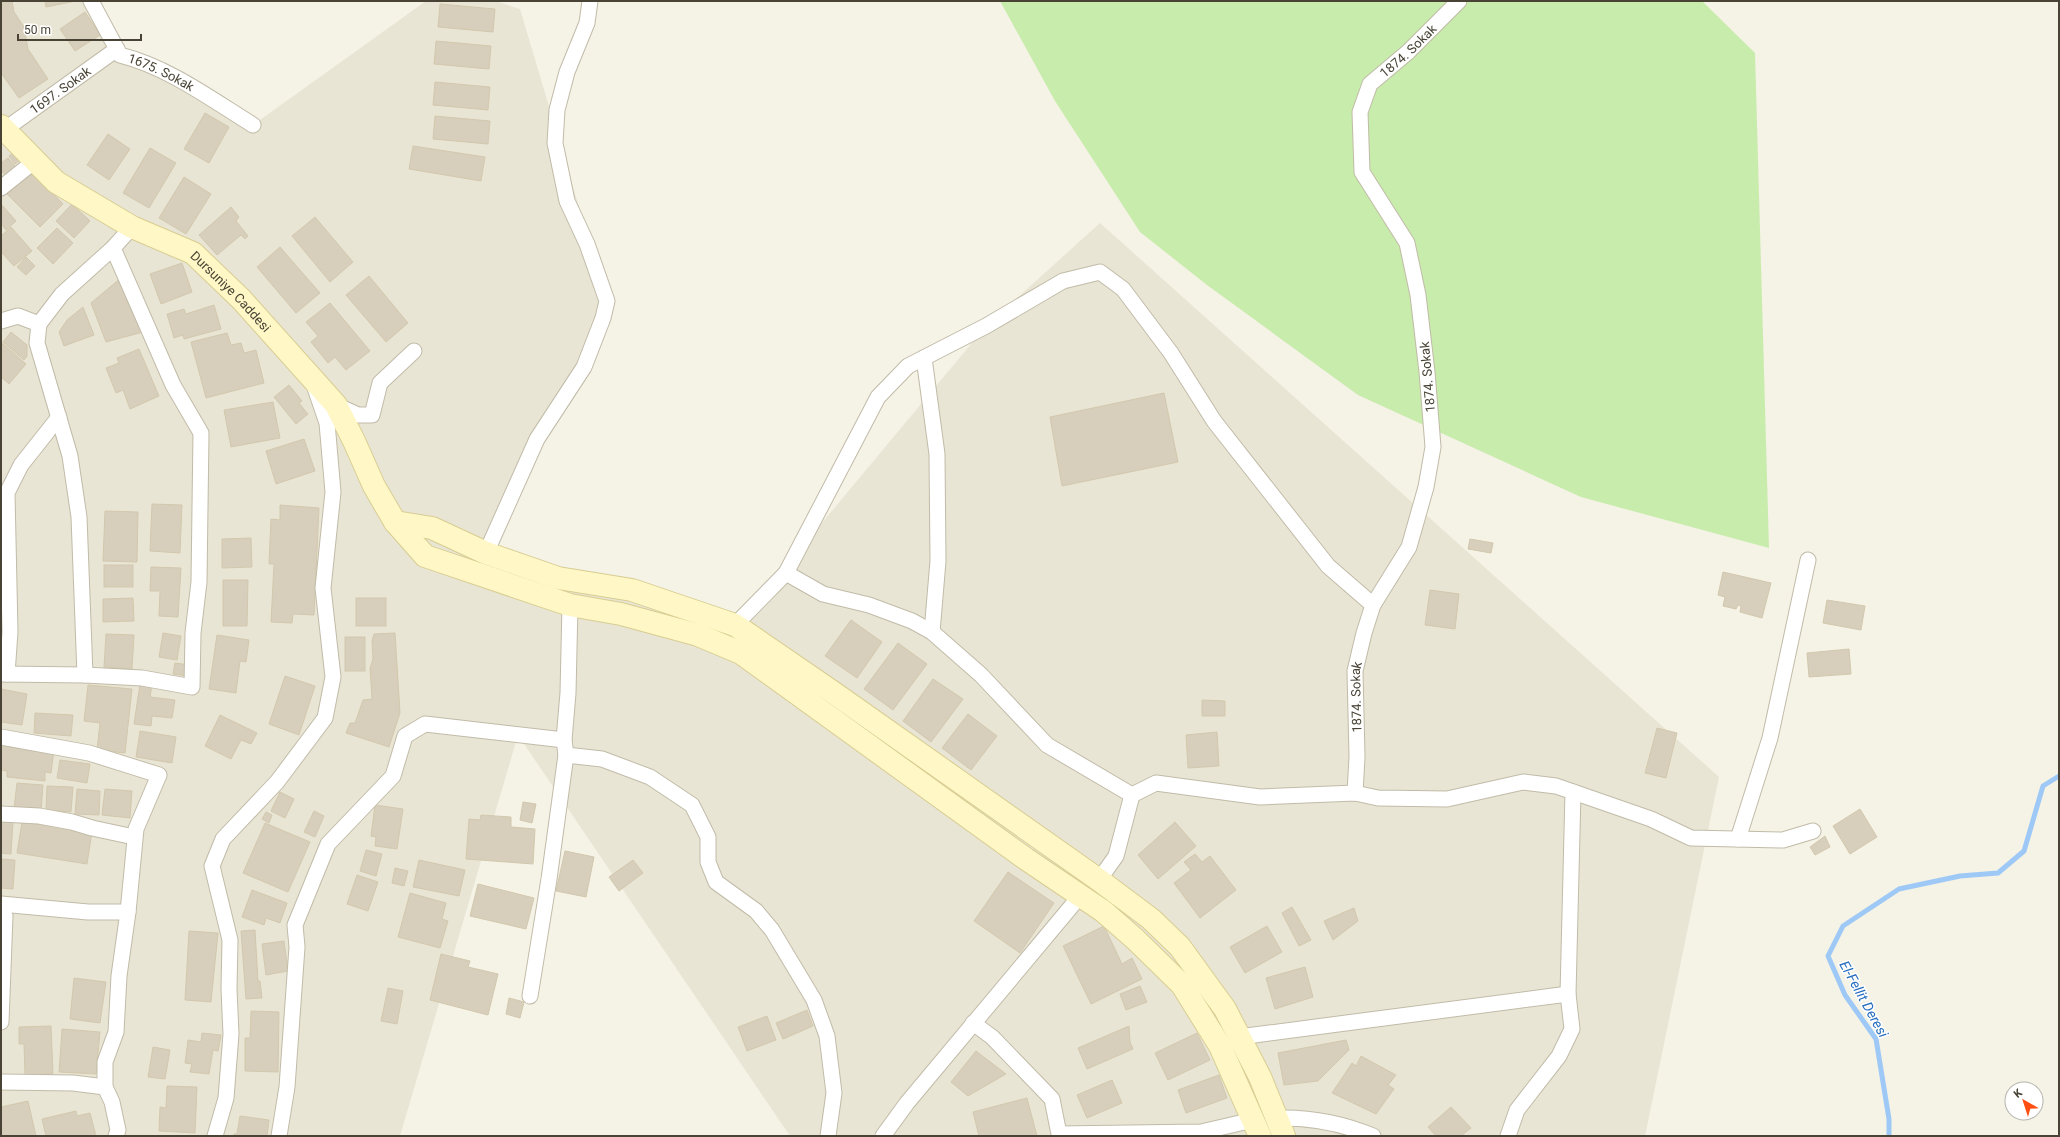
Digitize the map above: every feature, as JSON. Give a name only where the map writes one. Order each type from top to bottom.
[{"type":"street","name":"1675. Sokak","points":[[90,1],[120,55],[140,60],[170,74],[253,125]]},
{"type":"street","points":[[486,554],[537,439],[584,367],[603,318],[607,301],[588,244],[567,201],[554,143],[557,110],[567,72],[587,23],[590,1]]},
{"type":"street","name":"1874. Sokak","points":[[1355,793],[1357,757],[1355,671],[1364,633],[1373,605],[1409,547],[1426,487],[1433,447],[1428,372],[1418,295],[1407,243],[1362,172],[1360,112],[1370,84],[1408,52],[1459,1]]},
{"type":"street","name":"1697. Sokak","points":[[3,128],[117,49]]},
{"type":"street","name":"Dursuniye Caddesi","points":[[3,128],[56,182],[132,227],[193,253],[241,299],[312,376],[336,405],[374,486],[395,522],[425,556],[570,605],[621,614],[698,635],[741,653],[1026,860],[1103,911],[1136,939],[1182,985],[1220,1046],[1257,1128]]},
{"type":"street","points":[[1,188],[36,160]]},
{"type":"street","points":[[85,675],[79,517],[70,456],[37,343],[39,324],[62,294],[113,248],[132,227]]},
{"type":"street","points":[[58,417],[21,465],[8,494],[10,632],[4,674],[85,675],[142,678],[192,687],[192,633],[199,582],[201,433],[174,385],[113,248]]},
{"type":"street","points":[[735,626],[786,573],[878,396],[908,366],[986,326],[1063,281],[1100,272],[1123,289],[1171,353],[1214,421],[1328,566],[1373,605]]},
{"type":"street","points":[[1,321],[18,316],[39,324]]},
{"type":"street","points":[[336,405],[358,415],[372,415],[380,383],[414,350]]},
{"type":"street","points":[[924,358],[937,454],[938,561],[932,632]]},
{"type":"street","points":[[215,1136],[226,1098],[231,1034],[229,989],[230,940],[212,866],[223,839],[277,782],[325,718],[333,677],[323,588],[332,492],[327,423],[312,376]]},
{"type":"street","points":[[395,522],[432,528],[486,554],[558,578],[632,590],[735,626],[1099,880],[1151,918],[1180,947],[1224,1009],[1260,1077],[1280,1127],[1302,1118],[1354,1128],[1373,1136]]},
{"type":"street","points":[[1738,839],[1770,738],[1808,560]]},
{"type":"street","points":[[786,573],[823,594],[869,606],[912,622],[932,632],[981,675],[1047,745],[1132,795]]},
{"type":"street","points":[[530,996],[550,879],[566,755],[564,740],[568,693],[570,605]]},
{"type":"street","points":[[279,1136],[287,1087],[297,948],[295,925],[328,844],[393,776],[405,736],[425,724],[564,740]]},
{"type":"street","points":[[1,737],[89,753],[158,775],[134,837],[128,912],[119,976],[116,1032],[105,1062],[105,1087],[112,1102],[118,1130],[116,1136]]},
{"type":"street","points":[[566,755],[602,759],[650,777],[692,805],[708,837],[708,862],[716,882],[756,911],[764,920],[772,930],[814,1000],[827,1036],[834,1093],[828,1136]]},
{"type":"street","points":[[1099,880],[1116,856],[1132,795],[1156,783],[1260,797],[1355,793],[1378,798],[1447,799],[1523,782],[1556,786],[1651,819],[1691,838],[1783,840],[1813,831]]},
{"type":"street","points":[[1508,1136],[1517,1110],[1559,1056],[1572,1029],[1568,994],[1573,792]]},
{"type":"street","points":[[1,814],[39,816],[72,822],[134,837]]},
{"type":"street","points":[[883,1136],[907,1103],[1080,896]]},
{"type":"street","points":[[1,904],[88,912],[128,912]]},
{"type":"street","points":[[1,909],[5,916],[1,1022]]},
{"type":"street","points":[[1239,1037],[1568,994]]},
{"type":"street","points":[[973,1023],[992,1037],[1052,1099],[1059,1134],[1201,1132],[1257,1128]]},
{"type":"street","points":[[1,1082],[73,1083],[105,1087]]},
{"type":"shaded area","points":[[1,1],[92,1],[120,55],[253,125],[426,1],[495,1],[520,9],[607,301],[475,573],[741,620],[986,326],[1100,223],[1719,777],[1645,1136],[790,1136],[518,735],[400,1136],[1,1136]]},
{"type":"green space","points":[[1000,1],[1702,1],[1755,53],[1769,548],[1581,497],[1358,395],[1207,285],[1140,232],[1055,101]]},
{"type":"building","points":[[1,1],[12,1],[14,12],[24,27],[28,49],[48,79],[19,98],[1,73]]},
{"type":"building","points":[[45,1],[76,1],[46,7]]},
{"type":"building","points":[[440,4],[495,9],[493,32],[438,27]]},
{"type":"building","points":[[85,12],[100,35],[75,51],[60,29]]},
{"type":"building","points":[[436,41],[491,46],[489,69],[434,64]]},
{"type":"building","points":[[435,82],[490,87],[488,110],[433,105]]},
{"type":"building","points":[[205,113],[229,127],[209,163],[184,149]]},
{"type":"building","points":[[435,116],[490,121],[488,144],[433,139]]},
{"type":"building","points":[[108,134],[130,149],[109,180],[87,165]]},
{"type":"building","points":[[413,146],[485,157],[481,181],[409,169]]},
{"type":"building","points":[[150,148],[176,163],[149,208],[123,193]]},
{"type":"building","points":[[19,149],[25,156],[15,164],[9,156]]},
{"type":"building","points":[[8,158],[16,167],[5,175],[1,170],[1,163]]},
{"type":"building","points":[[31,171],[63,204],[40,227],[7,194]]},
{"type":"building","points":[[184,177],[211,194],[186,234],[159,218]]},
{"type":"building","points":[[1,204],[16,221],[6,230],[1,224]]},
{"type":"building","points":[[72,204],[90,221],[74,238],[56,221]]},
{"type":"building","points":[[231,207],[239,217],[236,221],[248,236],[245,239],[241,235],[217,255],[199,235]]},
{"type":"building","points":[[315,217],[353,262],[330,282],[292,236]]},
{"type":"building","points":[[11,227],[32,251],[14,266],[1,252],[1,236]]},
{"type":"building","points":[[57,228],[73,243],[53,264],[37,248]]},
{"type":"building","points":[[280,247],[320,293],[296,313],[257,267]]},
{"type":"building","points":[[26,257],[35,266],[26,275],[17,267]]},
{"type":"building","points":[[182,263],[192,292],[161,304],[150,274]]},
{"type":"building","points":[[369,276],[408,323],[386,342],[346,295]]},
{"type":"building","points":[[122,277],[143,332],[106,342],[91,303]]},
{"type":"building","points":[[330,303],[370,351],[346,370],[335,357],[328,363],[311,342],[318,336],[306,322]]},
{"type":"building","points":[[214,305],[221,329],[184,339],[183,335],[174,338],[167,314],[184,309],[186,314]]},
{"type":"building","points":[[83,307],[94,335],[64,346],[59,332],[67,320]]},
{"type":"building","points":[[11,332],[27,345],[27,356],[24,360],[3,342]]},
{"type":"building","points":[[227,333],[231,345],[241,343],[244,353],[256,350],[264,383],[206,398],[191,342]]},
{"type":"building","points":[[2,343],[26,364],[9,384],[1,377]]},
{"type":"building","points":[[139,349],[159,396],[130,409],[123,390],[116,393],[106,368],[119,363],[117,358]]},
{"type":"building","points":[[289,385],[302,401],[299,403],[308,414],[296,424],[274,397]]},
{"type":"building","points":[[1164,393],[1178,462],[1062,486],[1050,417]]},
{"type":"building","points":[[273,402],[280,438],[231,447],[224,410]]},
{"type":"building","points":[[304,439],[315,471],[276,484],[266,451]]},
{"type":"building","points":[[152,504],[182,505],[180,553],[150,551]]},
{"type":"building","points":[[280,505],[319,508],[314,615],[293,614],[292,623],[271,622],[274,564],[269,564],[271,519],[280,520]]},
{"type":"building","points":[[105,511],[138,512],[137,562],[103,561]]},
{"type":"building","points":[[251,538],[252,567],[222,568],[222,539]]},
{"type":"building","points":[[1470,539],[1493,543],[1491,553],[1468,549]]},
{"type":"building","points":[[104,565],[133,565],[133,587],[104,587]]},
{"type":"building","points":[[151,567],[181,568],[178,617],[159,616],[160,591],[150,591]]},
{"type":"building","points":[[1723,572],[1771,583],[1762,618],[1740,612],[1741,606],[1738,605],[1736,609],[1723,606],[1725,597],[1718,595]]},
{"type":"building","points":[[223,580],[248,580],[247,626],[223,626]]},
{"type":"building","points":[[1430,590],[1459,594],[1455,629],[1425,625]]},
{"type":"building","points":[[133,598],[134,621],[103,622],[103,599]]},
{"type":"building","points":[[356,598],[386,598],[386,626],[356,626]]},
{"type":"building","points":[[1827,600],[1865,606],[1861,630],[1823,623]]},
{"type":"building","points":[[851,620],[882,642],[857,678],[825,656]]},
{"type":"building","points":[[163,633],[181,636],[177,660],[159,657]]},
{"type":"building","points":[[395,633],[400,713],[389,747],[346,733],[350,723],[355,723],[363,700],[372,699],[370,668],[373,659],[372,641],[374,634]]},
{"type":"building","points":[[106,634],[134,635],[132,669],[104,667]]},
{"type":"building","points":[[217,635],[249,640],[246,662],[240,661],[236,693],[209,689]]},
{"type":"building","points":[[345,637],[365,637],[365,671],[345,671]]},
{"type":"building","points":[[898,643],[927,664],[893,710],[864,689]]},
{"type":"building","points":[[1849,649],[1851,674],[1809,677],[1807,653]]},
{"type":"building","points":[[175,663],[190,665],[188,676],[173,674]]},
{"type":"building","points":[[285,676],[315,686],[299,735],[269,724]]},
{"type":"building","points":[[933,679],[963,699],[931,742],[903,721]]},
{"type":"building","points":[[140,684],[152,685],[150,697],[175,700],[172,718],[152,716],[151,726],[134,724]]},
{"type":"building","points":[[88,685],[132,689],[125,753],[97,750],[100,723],[84,721]]},
{"type":"building","points":[[1,689],[27,694],[22,725],[1,722]]},
{"type":"building","points":[[1202,700],[1225,701],[1225,716],[1202,716]]},
{"type":"building","points":[[35,713],[73,715],[71,736],[34,733]]},
{"type":"building","points":[[968,714],[997,736],[971,770],[942,748]]},
{"type":"building","points":[[220,715],[257,733],[251,744],[241,740],[231,759],[205,746]]},
{"type":"building","points":[[1657,728],[1677,733],[1666,778],[1645,773]]},
{"type":"building","points":[[140,731],[176,737],[172,763],[136,757]]},
{"type":"building","points":[[1217,732],[1219,766],[1188,768],[1186,735]]},
{"type":"building","points":[[1,744],[54,751],[51,773],[45,772],[45,781],[7,777],[7,771],[1,770]]},
{"type":"building","points":[[60,760],[90,764],[87,783],[57,778]]},
{"type":"building","points":[[17,783],[43,785],[41,811],[14,808]]},
{"type":"building","points":[[47,786],[73,787],[71,812],[46,810]]},
{"type":"building","points":[[77,789],[100,791],[99,815],[75,814]]},
{"type":"building","points":[[105,789],[132,791],[130,818],[102,815]]},
{"type":"building","points":[[280,792],[294,799],[285,818],[271,811]]},
{"type":"building","points":[[523,802],[536,804],[532,823],[520,820]]},
{"type":"building","points":[[375,805],[403,809],[397,849],[375,846],[376,837],[371,836]]},
{"type":"building","points":[[1860,809],[1877,837],[1850,854],[1833,826]]},
{"type":"building","points":[[314,811],[324,816],[315,837],[304,832]]},
{"type":"building","points":[[266,812],[272,815],[269,823],[262,819]]},
{"type":"building","points":[[481,815],[511,817],[511,827],[535,829],[533,864],[466,859],[469,819],[480,820]]},
{"type":"building","points":[[1,821],[13,822],[11,854],[1,853]]},
{"type":"building","points":[[22,822],[92,832],[87,864],[17,853]]},
{"type":"building","points":[[1175,822],[1196,846],[1158,879],[1138,855]]},
{"type":"building","points":[[265,823],[310,842],[288,892],[243,873]]},
{"type":"building","points":[[1825,836],[1830,847],[1815,855],[1810,847]]},
{"type":"building","points":[[366,850],[382,854],[376,876],[360,871]]},
{"type":"building","points":[[565,851],[594,857],[586,897],[556,891]]},
{"type":"building","points":[[1195,854],[1202,862],[1210,856],[1236,890],[1200,918],[1174,883],[1191,870],[1184,862]]},
{"type":"building","points":[[1,859],[15,860],[13,889],[1,888]]},
{"type":"building","points":[[419,860],[465,870],[459,896],[413,887]]},
{"type":"building","points":[[633,860],[643,873],[619,891],[609,877]]},
{"type":"building","points":[[395,868],[408,871],[404,886],[392,883]]},
{"type":"building","points":[[1008,872],[1054,903],[1020,953],[974,921]]},
{"type":"building","points":[[357,875],[378,882],[368,911],[347,904]]},
{"type":"building","points":[[478,884],[534,898],[526,929],[470,916]]},
{"type":"building","points":[[252,890],[287,903],[280,923],[266,918],[264,925],[242,917]]},
{"type":"building","points":[[410,893],[446,903],[442,919],[448,921],[440,948],[398,937]]},
{"type":"building","points":[[1292,907],[1311,940],[1299,946],[1282,913]]},
{"type":"building","points":[[1354,908],[1358,921],[1333,940],[1324,921]]},
{"type":"building","points":[[1104,926],[1122,964],[1132,958],[1142,979],[1091,1004],[1063,946]]},
{"type":"building","points":[[1267,926],[1282,952],[1245,973],[1230,947]]},
{"type":"building","points":[[255,930],[258,981],[260,981],[262,998],[246,999],[241,931]]},
{"type":"building","points":[[189,931],[218,933],[211,1002],[185,1000]]},
{"type":"building","points":[[284,941],[288,971],[266,975],[262,944]]},
{"type":"building","points":[[441,954],[470,961],[468,967],[498,974],[488,1015],[430,1000]]},
{"type":"building","points":[[1305,967],[1313,997],[1275,1009],[1266,978]]},
{"type":"building","points":[[74,978],[106,982],[100,1023],[70,1019]]},
{"type":"building","points":[[1140,986],[1147,1002],[1126,1010],[1120,994]]},
{"type":"building","points":[[388,988],[403,991],[397,1024],[381,1021]]},
{"type":"building","points":[[509,998],[524,1002],[520,1018],[506,1014]]},
{"type":"building","points":[[807,1010],[813,1026],[783,1039],[776,1023]]},
{"type":"building","points":[[251,1011],[279,1012],[278,1072],[245,1071],[245,1038],[250,1038]]},
{"type":"building","points":[[767,1016],[776,1040],[747,1051],[738,1027]]},
{"type":"building","points":[[51,1026],[53,1074],[25,1075],[24,1044],[19,1044],[19,1027]]},
{"type":"building","points":[[1129,1026],[1130,1042],[1133,1049],[1087,1069],[1078,1048]]},
{"type":"building","points":[[62,1029],[100,1032],[96,1074],[59,1072]]},
{"type":"building","points":[[202,1033],[221,1035],[218,1051],[213,1050],[209,1074],[190,1072],[192,1064],[185,1063],[188,1040],[201,1042]]},
{"type":"building","points":[[1197,1033],[1210,1060],[1168,1080],[1155,1053]]},
{"type":"building","points":[[1346,1040],[1349,1050],[1318,1081],[1284,1085],[1278,1053]]},
{"type":"building","points":[[153,1047],[170,1050],[165,1079],[148,1077]]},
{"type":"building","points":[[976,1051],[1006,1074],[968,1096],[951,1082]]},
{"type":"building","points":[[1361,1056],[1396,1075],[1388,1085],[1394,1089],[1376,1114],[1332,1093],[1352,1063],[1356,1066]]},
{"type":"building","points":[[1219,1075],[1227,1098],[1186,1113],[1178,1090]]},
{"type":"building","points":[[1112,1080],[1122,1103],[1087,1118],[1077,1095]]},
{"type":"building","points":[[167,1086],[197,1087],[195,1133],[159,1131],[160,1107],[166,1108]]},
{"type":"building","points":[[1027,1098],[1037,1136],[979,1136],[973,1112]]},
{"type":"building","points":[[28,1101],[36,1136],[1,1136],[1,1107]]},
{"type":"building","points":[[1451,1107],[1471,1128],[1461,1136],[1436,1136],[1428,1127]]},
{"type":"building","points":[[76,1111],[77,1116],[90,1113],[96,1136],[46,1136],[42,1119]]},
{"type":"building","points":[[240,1116],[269,1120],[267,1136],[234,1136],[234,1134],[237,1134]]},
{"type":"waterway","name":"El-Fellit Deresi","points":[[1889,1136],[1889,1119],[1876,1039],[1845,995],[1828,956],[1843,926],[1899,889],[1960,876],[1998,873],[2024,851],[2043,786],[2059,776]]}]
